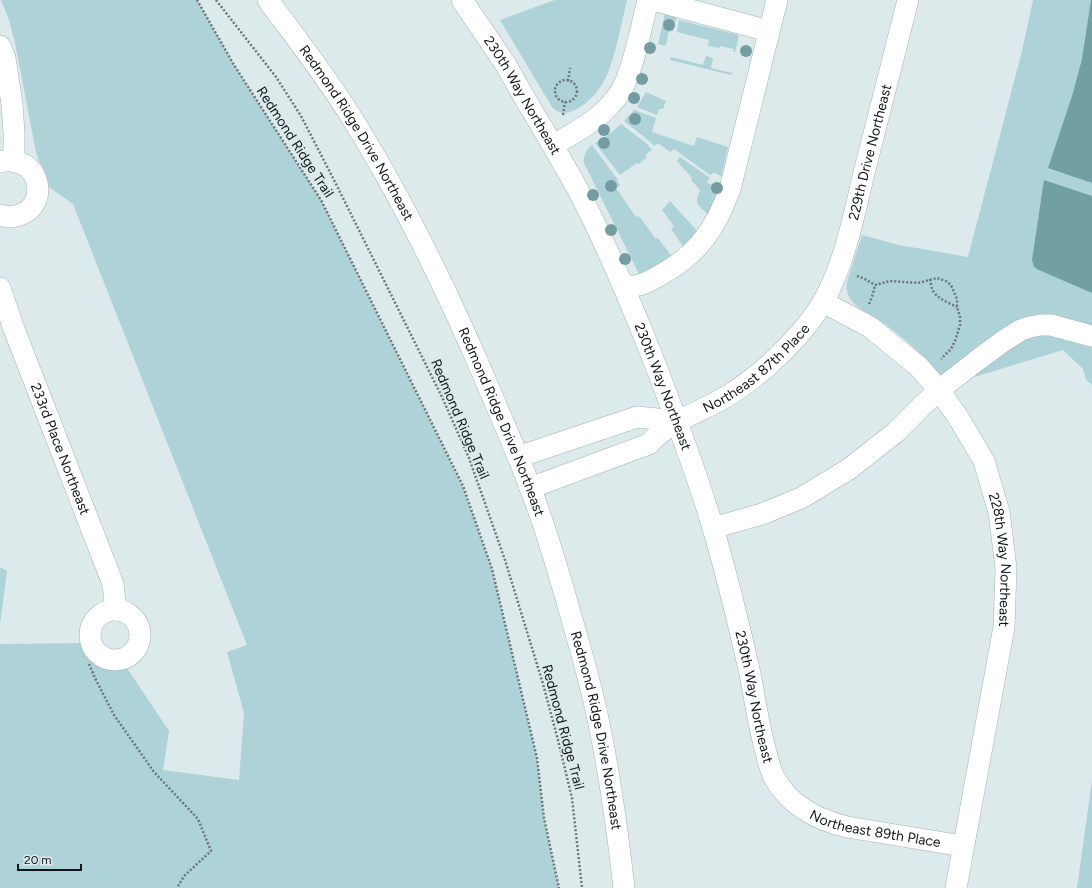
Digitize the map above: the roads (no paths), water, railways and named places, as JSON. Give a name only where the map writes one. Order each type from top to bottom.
[{"type":"street","name":"Redmond Ridge Drive Northeast","points":[[268,0],[301,44],[349,114],[389,180],[430,258],[463,327],[518,457],[530,488],[562,585],[586,668],[612,790],[624,888]]},
{"type":"street","name":"230th Way Northeast","points":[[462,0],[504,63],[553,146],[580,196],[624,287],[677,421],[698,479],[713,528],[728,582],[749,672],[762,738],[773,776],[782,790],[793,801]]},
{"type":"street","points":[[553,146],[583,128],[601,115],[614,102],[625,84],[631,67],[648,0]]},
{"type":"street","points":[[653,0],[769,31]]},
{"type":"street","points":[[624,287],[641,285],[675,266],[693,252],[716,221],[730,189],[777,0]]},
{"type":"street","name":"229th Drive Northeast","points":[[823,302],[831,287],[851,227],[908,0]]},
{"type":"street","points":[[0,46],[5,58],[12,104],[14,133],[7,161],[23,164],[30,169],[35,176],[38,185],[38,193],[35,202],[27,211],[1,222]]},
{"type":"street","name":"233rd Place Northeast","points":[[0,288],[14,329],[113,584],[116,610]]},
{"type":"street","name":"228th Way Northeast","points":[[823,302],[870,327],[919,367],[939,390],[958,417],[984,461],[999,512],[1006,568],[1004,627],[956,888]]},
{"type":"street","name":"Northeast 87th Place","points":[[530,488],[649,444],[677,421],[729,395],[769,365],[805,327],[823,302]]},
{"type":"street","points":[[713,528],[762,514],[801,498],[849,469],[896,432],[939,390],[1002,342],[1021,330],[1040,325],[1050,325],[1092,336]]},
{"type":"street","points":[[518,457],[637,417],[677,421]]},
{"type":"street","name":"Northeast 89th Place","points":[[793,801],[812,815],[833,824],[963,846]]}]
